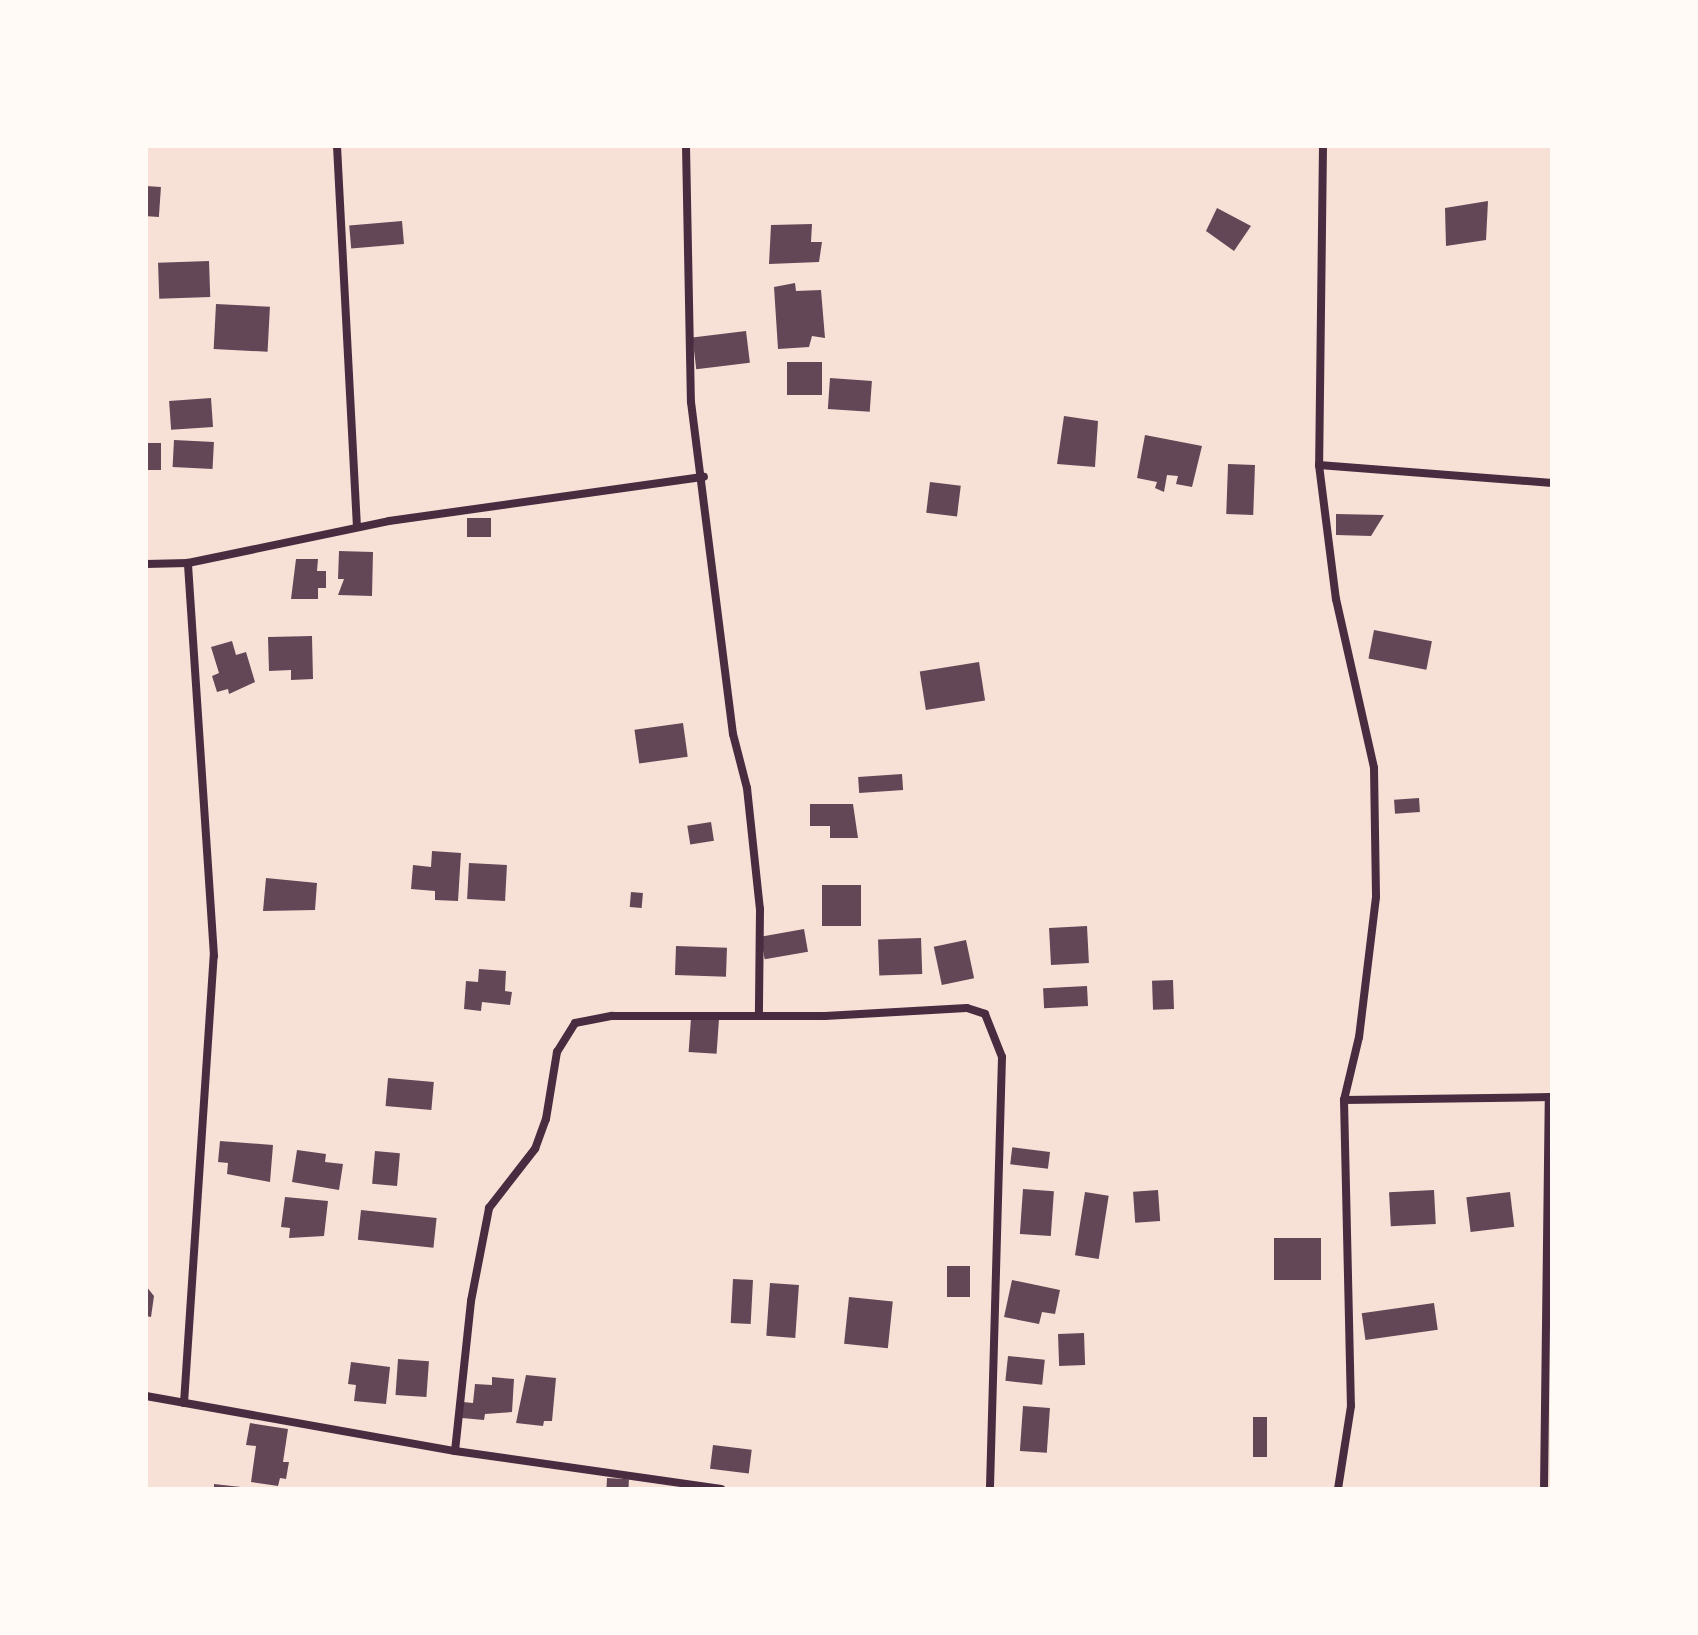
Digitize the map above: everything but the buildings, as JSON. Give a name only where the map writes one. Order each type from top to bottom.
[{"type":"street","points":[[337,146],[357,526]]},
{"type":"street","points":[[686,146],[690,388],[704,477],[721,652],[749,803],[760,909],[759,1012]]},
{"type":"street","points":[[1323,146],[1319,465],[1336,599],[1374,768],[1376,897],[1359,1037],[1344,1100],[1351,1406],[1338,1489]]},
{"type":"street","points":[[1319,465],[1552,483]]},
{"type":"street","points":[[146,564],[188,563],[357,526],[704,477]]},
{"type":"street","points":[[184,1403],[214,956],[188,563]]},
{"type":"street","points":[[455,1451],[471,1301],[486,1221],[500,1189],[535,1149],[564,1034],[585,1019],[612,1016],[759,1012],[825,1016],[967,1008],[985,1014],[1002,1057],[990,1489]]},
{"type":"street","points":[[1344,1100],[1550,1096],[1549,1376],[1544,1489]]},
{"type":"street","points":[[146,1396],[455,1451],[721,1489]]}]
